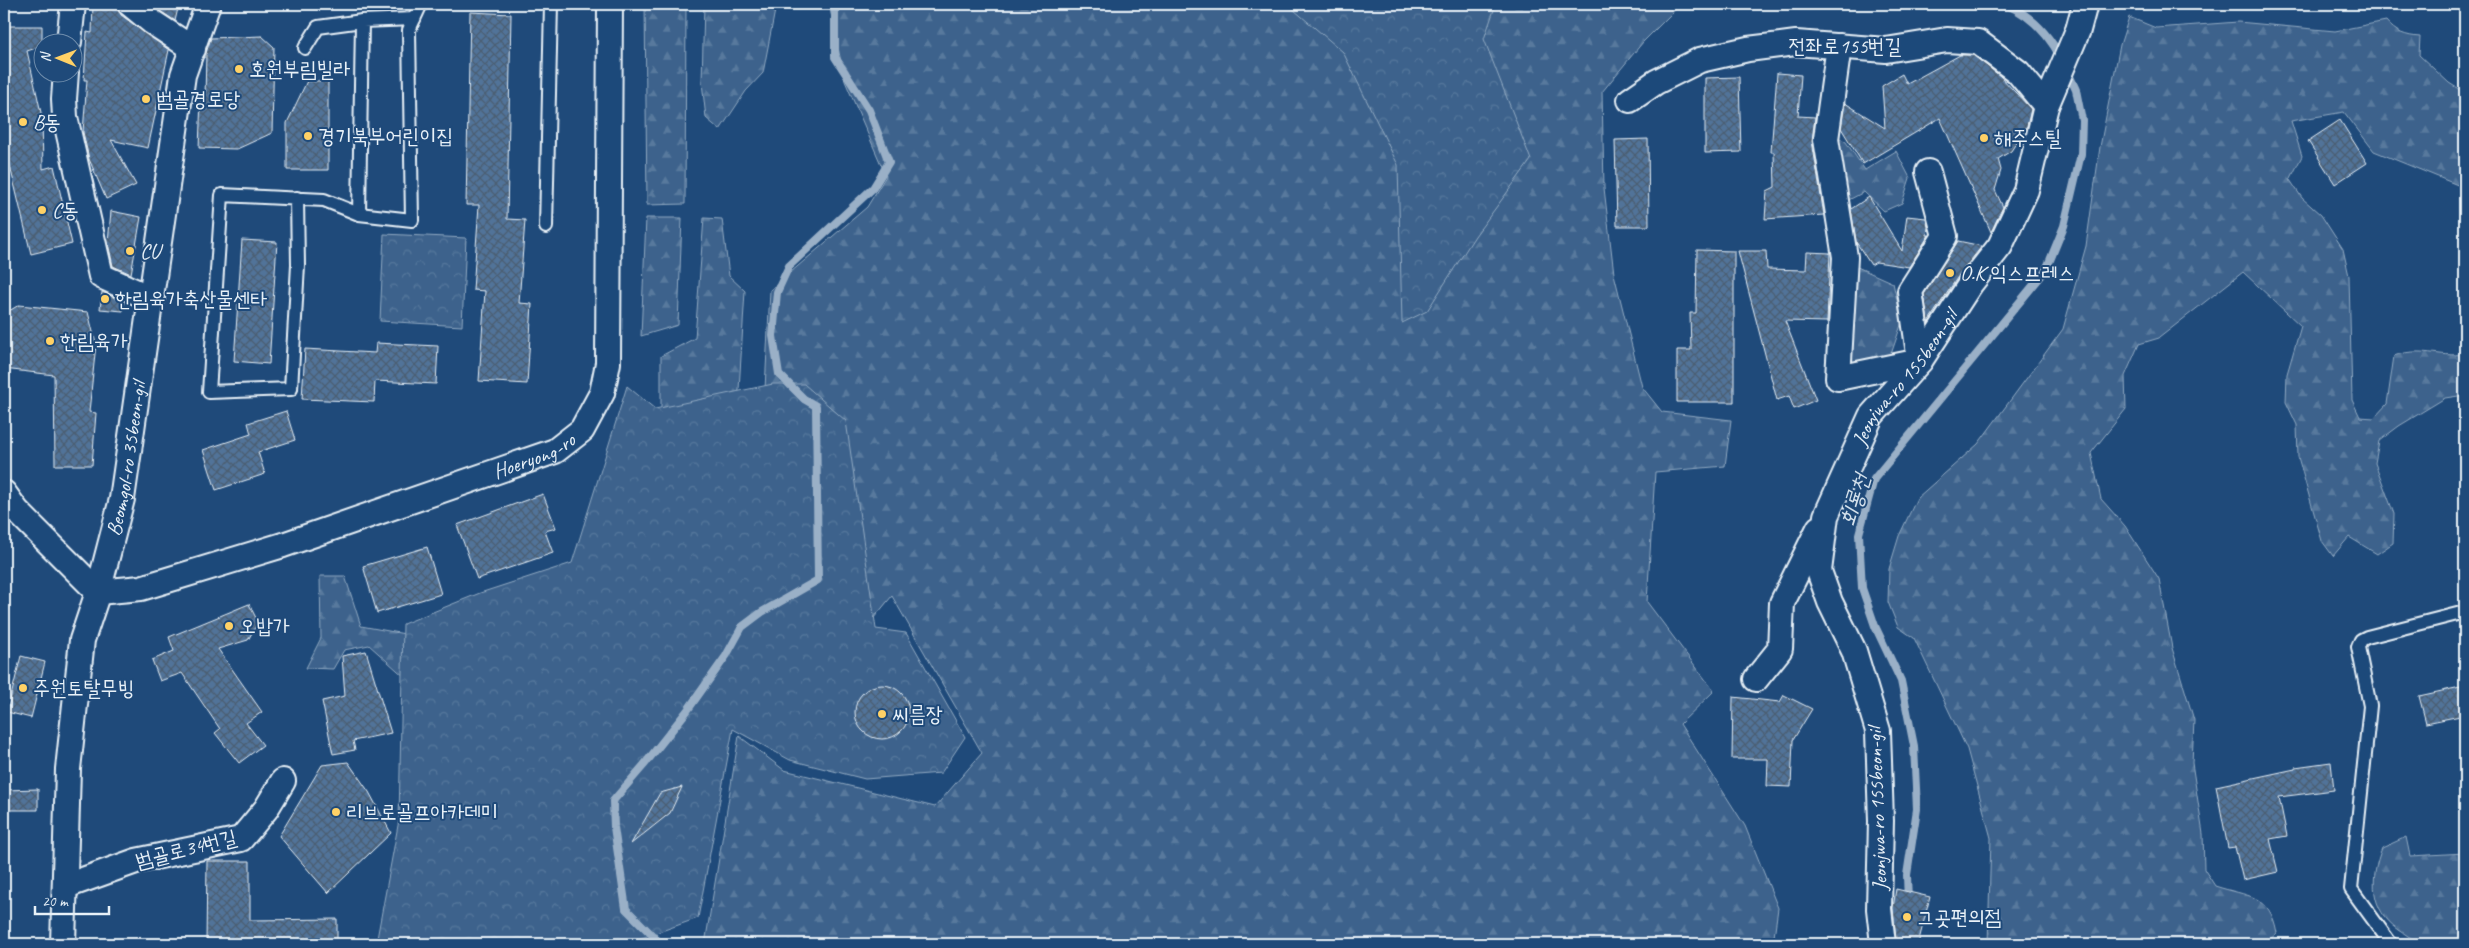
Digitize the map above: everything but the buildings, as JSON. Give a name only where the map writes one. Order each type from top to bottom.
[{"type":"street","points":[[70,32],[73,4]]},
{"type":"street","points":[[130,4],[152,22],[193,49]]},
{"type":"street","name":"Beomgol-ro 35beon-gil","points":[[63,944],[68,769],[82,640],[98,592],[122,499],[183,75],[208,4]]},
{"type":"street","name":"Hoeryong-ro","points":[[98,592],[141,588],[283,545],[555,451],[582,430],[602,393],[608,363],[610,4]]},
{"type":"street","name":"Jeonjwa-ro 155beon-gil","points":[[1883,944],[1879,909],[1881,821],[1878,731],[1854,651],[1830,602],[1819,571],[1826,516],[1871,416],[1920,361],[1971,284],[2000,246],[2026,190],[2046,106],[2078,30],[2084,4]]},
{"type":"street","name":"전좌로155번길","points":[[1630,100],[1656,82],[1700,60],[1748,49],[1796,43],[1886,50],[1947,40],[1978,42],[2018,72],[2046,106]]},
{"type":"street","points":[[1839,46],[1826,139],[1845,257],[1838,378],[1920,361],[1910,291],[1945,236],[1928,172]]},
{"type":"street","points":[[65,82],[64,99],[66,117],[101,276],[152,299]]},
{"type":"street","points":[[4,493],[24,518],[98,592]]},
{"type":"street","points":[[1756,679],[1780,649],[1782,602],[1826,516]]},
{"type":"street","name":"범골로34번길","points":[[66,886],[136,861],[241,839],[266,809],[283,782]]},
{"type":"lane","points":[[297,198],[298,265],[291,389],[209,392],[222,195],[297,198],[324,200],[360,214],[412,220],[409,30],[421,4]]},
{"type":"lane","points":[[546,227],[551,4]]},
{"type":"lane","points":[[305,48],[318,26],[362,21],[414,19]]},
{"type":"lane","points":[[360,214],[362,21]]},
{"type":"lane","points":[[2391,944],[2351,889],[2370,706],[2358,647],[2361,640],[2367,637],[2465,612]]},
{"type":"green space","points":[[645,4],[686,4],[685,204],[647,205]]},
{"type":"green space","points":[[704,4],[776,5],[763,73],[746,91],[720,130],[706,118],[702,82]]},
{"type":"green space","points":[[829,4],[1681,4],[1643,42],[1602,92],[1604,188],[1614,274],[1642,387],[1662,412],[1731,420],[1725,466],[1655,472],[1647,602],[1714,691],[1680,724],[1745,826],[1778,908],[1773,944],[705,944],[739,736],[784,770],[935,807],[982,753],[892,596],[854,642],[764,409],[770,290],[867,207],[886,176],[845,81]]},
{"type":"green space","points":[[1287,4],[1496,4],[1484,39],[1531,160],[1475,236],[1427,311],[1402,323],[1398,165],[1343,52]]},
{"type":"green space","points":[[2129,17],[2156,28],[2238,22],[2335,31],[2386,21],[2402,33],[2420,37],[2419,55],[2449,83],[2465,93],[2465,188],[2374,151],[2344,112],[2291,121],[2302,156],[2290,180],[2302,198],[2321,215],[2343,249],[2349,276],[2352,400],[2360,417],[2374,418],[2387,404],[2394,356],[2403,353],[2465,354],[2465,395],[2445,398],[2399,426],[2379,441],[2375,463],[2394,514],[2393,543],[2377,554],[2349,537],[2333,556],[2322,541],[2298,457],[2297,425],[2286,402],[2287,374],[2301,326],[2243,272],[2159,338],[2139,344],[2125,376],[2126,409],[2091,453],[2101,499],[2125,526],[2159,579],[2172,648],[2194,720],[2192,763],[2203,834],[2204,869],[2215,886],[2247,895],[2263,903],[2274,920],[2277,933],[2265,944],[1988,944],[1991,838],[1967,749],[1914,638],[1898,627],[1888,602],[1889,569],[1899,536],[1917,498],[1978,444],[2063,329],[2086,246],[2100,147],[2120,45]]},
{"type":"green space","points":[[1829,131],[1846,142],[1865,170],[1896,151],[1910,178],[1902,203],[1884,211],[1864,192],[1841,204]]},
{"type":"green space","points":[[646,218],[682,218],[678,325],[641,336]]},
{"type":"green space","points":[[704,218],[722,219],[729,276],[745,291],[738,406],[661,408],[661,356],[695,338]]},
{"type":"green space","points":[[384,234],[466,238],[462,326],[380,321]]},
{"type":"green space","points":[[1846,262],[1893,283],[1902,322],[1888,363],[1844,371]]},
{"type":"green space","points":[[773,384],[804,384],[846,421],[876,629],[906,633],[965,737],[941,773],[865,779],[790,760],[733,729],[698,918],[625,944],[376,944],[399,820],[403,624],[480,593],[572,563],[627,386],[655,409]]},
{"type":"green space","points":[[320,576],[345,576],[361,626],[416,636],[416,687],[369,645],[344,650],[333,669],[306,668],[321,638]]},
{"type":"green space","points":[[2406,837],[2410,856],[2465,853],[2465,944],[2421,942],[2415,940],[2389,922],[2382,913],[2377,903],[2374,882],[2378,860],[2382,848]]},
{"type":"waterway","points":[[661,944],[626,909],[614,827],[613,801],[687,711],[726,656],[742,627],[762,612],[818,580],[816,406],[804,399],[779,374],[773,336],[777,292],[789,266],[873,188],[889,162],[869,110],[835,57],[835,4]]},
{"type":"waterway","points":[[2005,4],[2031,19],[2044,33],[2061,58]]},
{"type":"waterway","name":"회룡천","points":[[1908,902],[1907,875],[1917,809],[1914,746],[1901,681],[1875,626],[1862,588],[1859,534],[1874,479],[2046,270],[2064,226],[2081,154],[2082,120],[2076,90],[2067,70]]},
{"type":"place","name":"호원부림빌라","points":[[239,69]]},
{"type":"place","name":"범골경로당","points":[[146,99]]},
{"type":"place","name":"B동","points":[[23,122]]},
{"type":"place","name":"경기북부어린이집","points":[[308,136]]},
{"type":"place","name":"해주스틸","points":[[1984,138]]},
{"type":"place","name":"C동","points":[[42,210]]},
{"type":"place","name":"CU","points":[[130,251]]},
{"type":"place","name":"O.K 익스프레스","points":[[1950,273]]},
{"type":"place","name":"한림육가축산물센타","points":[[105,299]]},
{"type":"place","name":"한림육가","points":[[50,341]]},
{"type":"place","name":"오밥가","points":[[229,626]]},
{"type":"place","name":"주원토탈무빙","points":[[23,688]]},
{"type":"place","name":"씨름장","points":[[882,714]]},
{"type":"place","name":"리브로골프아카데미","points":[[336,812]]},
{"type":"place","name":"그곳편의점","points":[[1907,917]]}]
